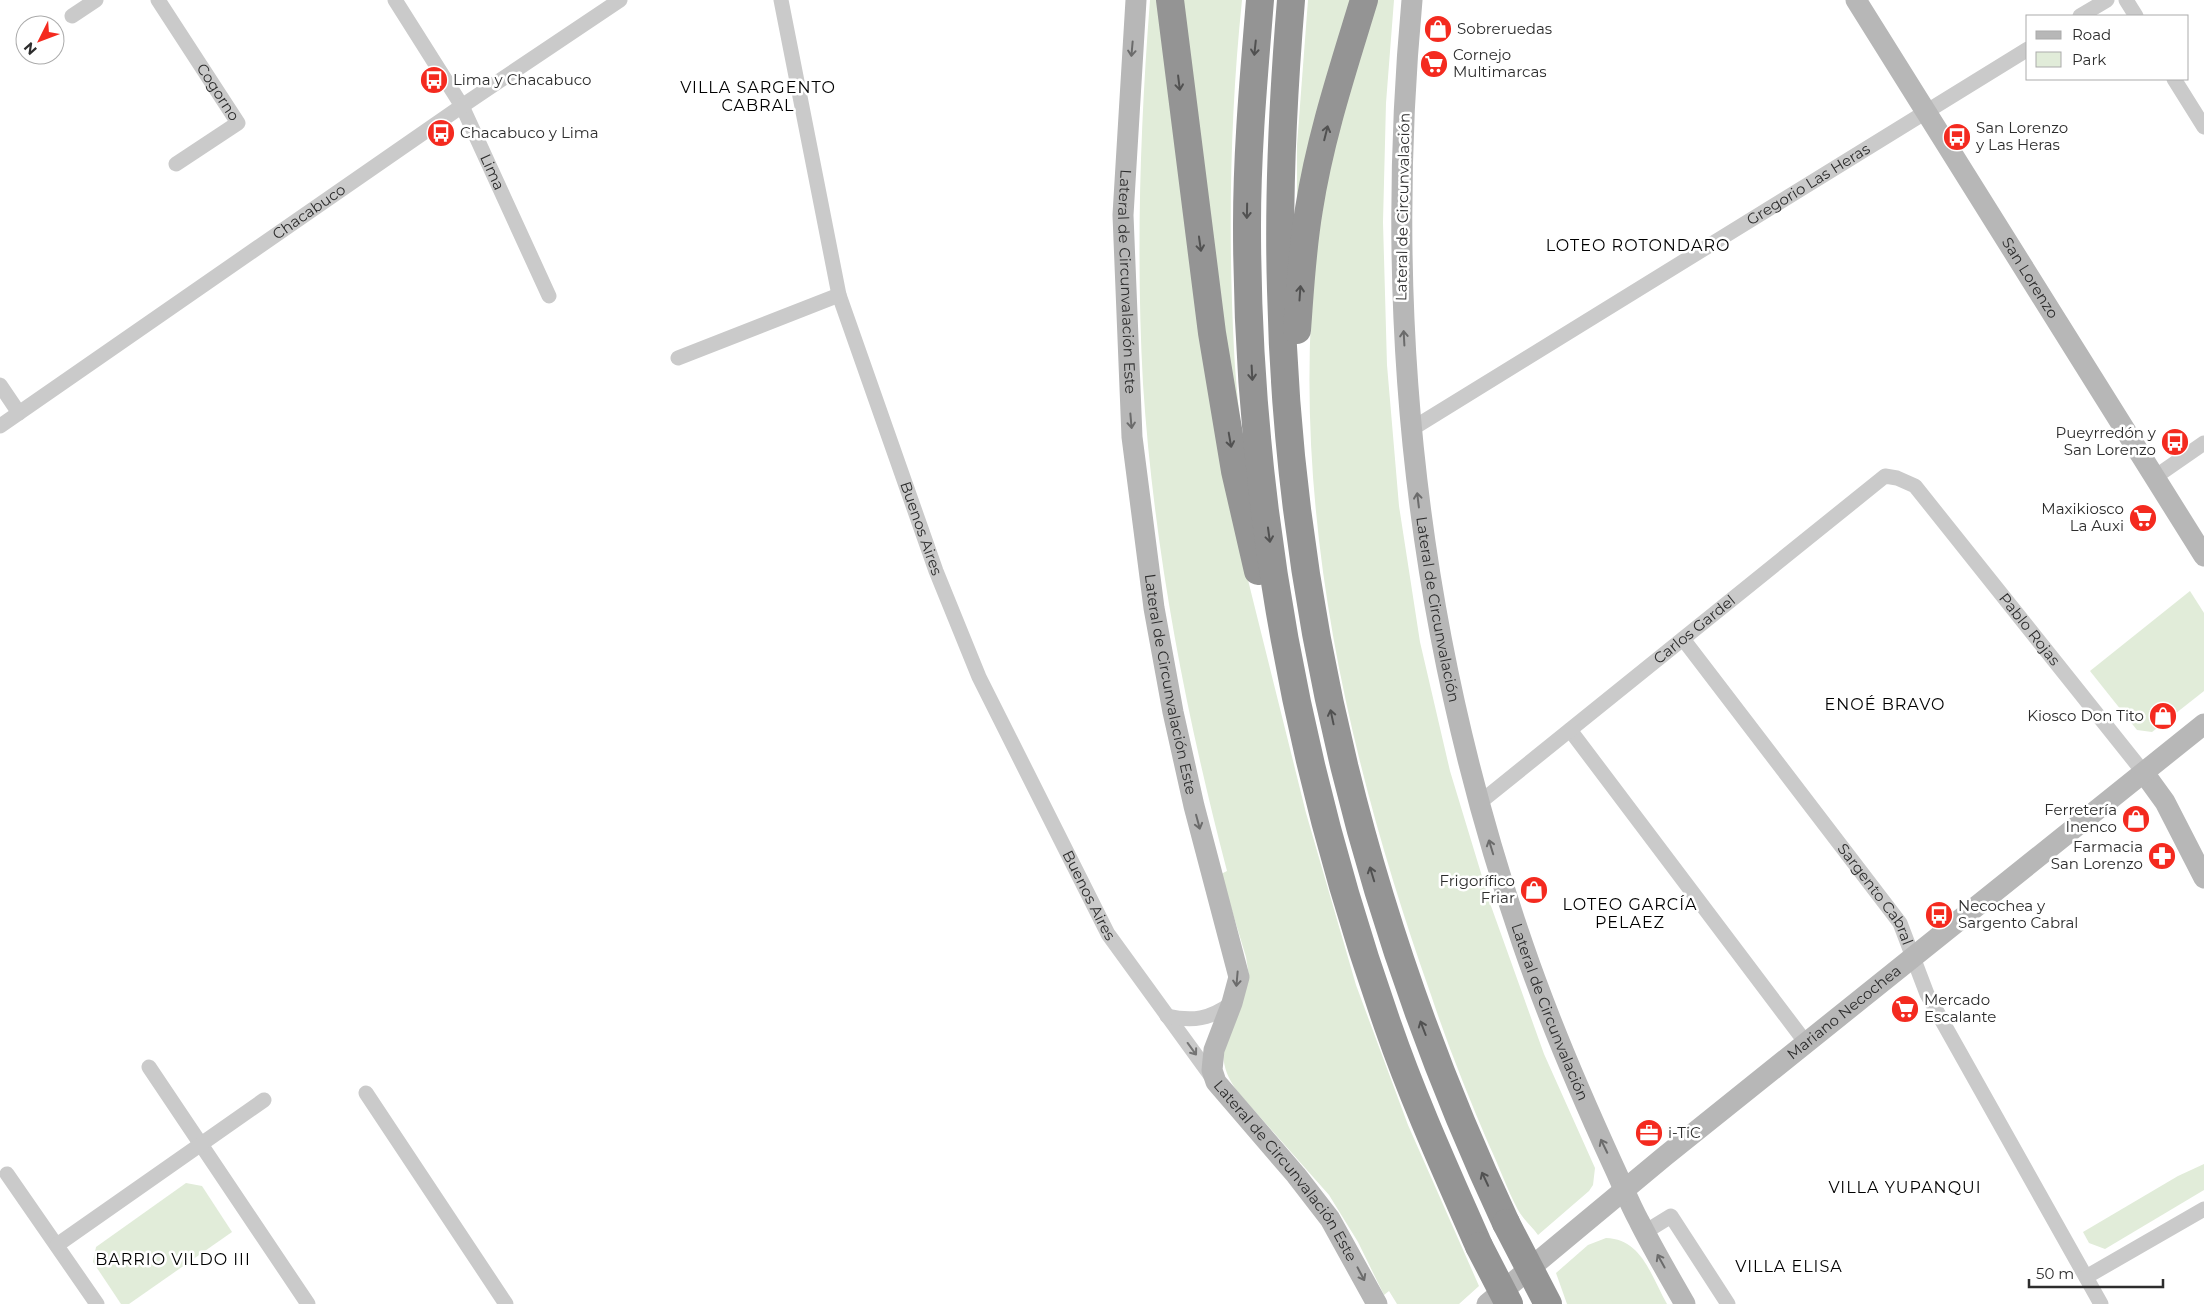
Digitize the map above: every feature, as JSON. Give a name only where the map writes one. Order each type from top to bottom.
[{"type":"highway","points":[[1170,0],[1210,314],[1235,471],[1262,585],[1341,882],[1388,1026],[1423,1119],[1479,1246],[1509,1304]]},
{"type":"highway","points":[[1260,0],[1250,103],[1248,181],[1248,261],[1252,373],[1262,487],[1274,577],[1301,728]]},
{"type":"highway","points":[[1291,0],[1282,136],[1281,301],[1296,499],[1315,635],[1334,725],[1365,848],[1402,969],[1459,1119],[1506,1223],[1548,1304]]},
{"type":"highway","points":[[1290,429],[1302,258],[1309,207],[1334,99],[1364,0]]},
{"type":"street","points":[[72,16],[96,0]]},
{"type":"street","name":"Cogorno","points":[[158,0],[238,123],[176,164]]},
{"type":"street","name":"Lima","points":[[395,0],[462,106],[549,296]]},
{"type":"street","name":"Chacabuco","points":[[0,426],[462,106],[620,0]]},
{"type":"street","name":"Buenos Aires","points":[[781,0],[838,295],[936,572],[978,677],[1108,934],[1216,1082]]},
{"type":"street","name":"Lateral de Circunvalación Este","points":[[1136,0],[1129,85],[1123,215],[1132,437],[1154,608],[1173,712],[1194,806],[1238,968],[1239,976],[1232,1003],[1214,1050],[1212,1070],[1216,1082],[1296,1175],[1324,1211],[1348,1249],[1377,1304]]},
{"type":"street","name":"Lateral de Circunvalación","points":[[1412,0],[1404,106],[1401,207],[1403,321],[1410,430],[1426,556],[1446,674],[1478,804],[1510,907],[1551,1025],[1624,1190],[1685,1304]]},
{"type":"street","name":"San Lorenzo","points":[[1856,0],[2204,556]]},
{"type":"street","points":[[2082,15],[2107,0]]},
{"type":"street","points":[[2126,0],[2135,15]]},
{"type":"street","name":"Gregorio Las Heras","points":[[1410,430],[2026,50]]},
{"type":"street","points":[[2175,80],[2204,127]]},
{"type":"street","points":[[678,358],[838,295]]},
{"type":"street","points":[[0,386],[19,413]]},
{"type":"street","points":[[2155,477],[2204,443]]},
{"type":"street","name":"Carlos Gardel","points":[[1478,804],[1886,476],[1897,478],[1915,486]]},
{"type":"street","name":"Pablo Rojas","points":[[1915,486],[2144,772]]},
{"type":"street","name":"Sargento Cabral","points":[[1684,639],[1900,923],[1927,994],[2101,1304]]},
{"type":"street","name":"Mariano Necochea","points":[[1487,1304],[1624,1190],[2204,724]]},
{"type":"street","points":[[1570,730],[1806,1043]]},
{"type":"street","points":[[2144,772],[2165,802],[2204,878]]},
{"type":"street","points":[[1167,1016],[1184,1019],[1203,1019],[1220,1012],[1232,1003]]},
{"type":"street","points":[[149,1067],[308,1304]]},
{"type":"street","points":[[366,1093],[506,1304]]},
{"type":"street","points":[[57,1245],[264,1100]]},
{"type":"street","points":[[7,1174],[97,1304]]},
{"type":"street","points":[[2086,1277],[2204,1209]]},
{"type":"street","points":[[1645,1232],[1671,1216],[1728,1304]]},
{"type":"green space","points":[[1150,0],[1160,0],[1248,580],[1306,813],[1356,985],[1408,1125],[1479,1286],[1459,1304],[1397,1304],[1389,1291],[1384,1295],[1358,1242],[1329,1195],[1237,1091],[1225,1069],[1223,1054],[1249,976],[1246,957],[1221,874],[1227,871],[1198,751],[1173,629],[1155,507],[1143,384],[1140,192]]},
{"type":"green space","points":[[1176,0],[1242,0],[1235,87],[1231,175],[1231,262],[1236,381],[1245,475]]},
{"type":"green space","points":[[1308,0],[1357,0],[1297,200],[1297,145]]},
{"type":"green space","points":[[1376,0],[1394,0],[1386,103],[1383,222],[1387,365],[1399,506],[1420,642],[1450,771],[1491,906],[1544,1054],[1595,1168],[1593,1185],[1589,1191],[1538,1235],[1518,1210],[1473,1108],[1444,1033],[1401,904],[1373,812],[1350,719],[1331,625],[1318,530],[1311,435],[1310,340],[1317,244],[1321,213],[1334,151]]},
{"type":"green space","points":[[2190,591],[2204,613],[2204,691],[2152,732],[2137,730],[2090,671]]},
{"type":"green space","points":[[2204,1164],[2204,1190],[2105,1249],[2089,1243],[2083,1232],[2178,1176]]},
{"type":"green space","points":[[186,1183],[202,1186],[232,1232],[129,1304],[121,1304],[93,1262],[96,1247]]},
{"type":"green space","points":[[1606,1238],[1618,1240],[1637,1252],[1650,1271],[1667,1304],[1567,1304],[1556,1273],[1588,1245]]},
{"type":"place","name":"Sobreruedas","points":[[1438,29]]},
{"type":"place","name":"Cornejo Multimarcas","points":[[1434,64]]},
{"type":"place","name":"Lima y Chacabuco","points":[[434,80]]},
{"type":"place","name":"Chacabuco y Lima","points":[[441,133]]},
{"type":"place","name":"San Lorenzo y Las Heras","points":[[1957,137]]},
{"type":"place","name":"Pueyrredón y San Lorenzo","points":[[2175,442]]},
{"type":"place","name":"Maxikiosco La Auxi","points":[[2143,518]]},
{"type":"place","name":"Kiosco Don Tito","points":[[2163,716]]},
{"type":"place","name":"Ferretería Inenco","points":[[2136,819]]},
{"type":"place","name":"Farmacia San Lorenzo","points":[[2162,856]]},
{"type":"place","name":"Frigorífico Friar","points":[[1534,890]]},
{"type":"place","name":"Necochea y Sargento Cabral","points":[[1939,915]]},
{"type":"place","name":"Mercado Escalante","points":[[1905,1009]]},
{"type":"place","name":"i-TiC","points":[[1649,1133]]},
{"type":"district","name":"VILLA SARGENTO CABRAL","points":[[758,96]]},
{"type":"district","name":"LOTEO ROTONDARO","points":[[1638,245]]},
{"type":"district","name":"ENOÉ BRAVO","points":[[1885,704]]},
{"type":"district","name":"LOTEO GARCÍA PELAEZ","points":[[1630,913]]},
{"type":"district","name":"VILLA YUPANQUI","points":[[1905,1187]]},
{"type":"district","name":"BARRIO VILDO III","points":[[173,1259]]},
{"type":"district","name":"VILLA ELISA","points":[[1789,1266]]}]
